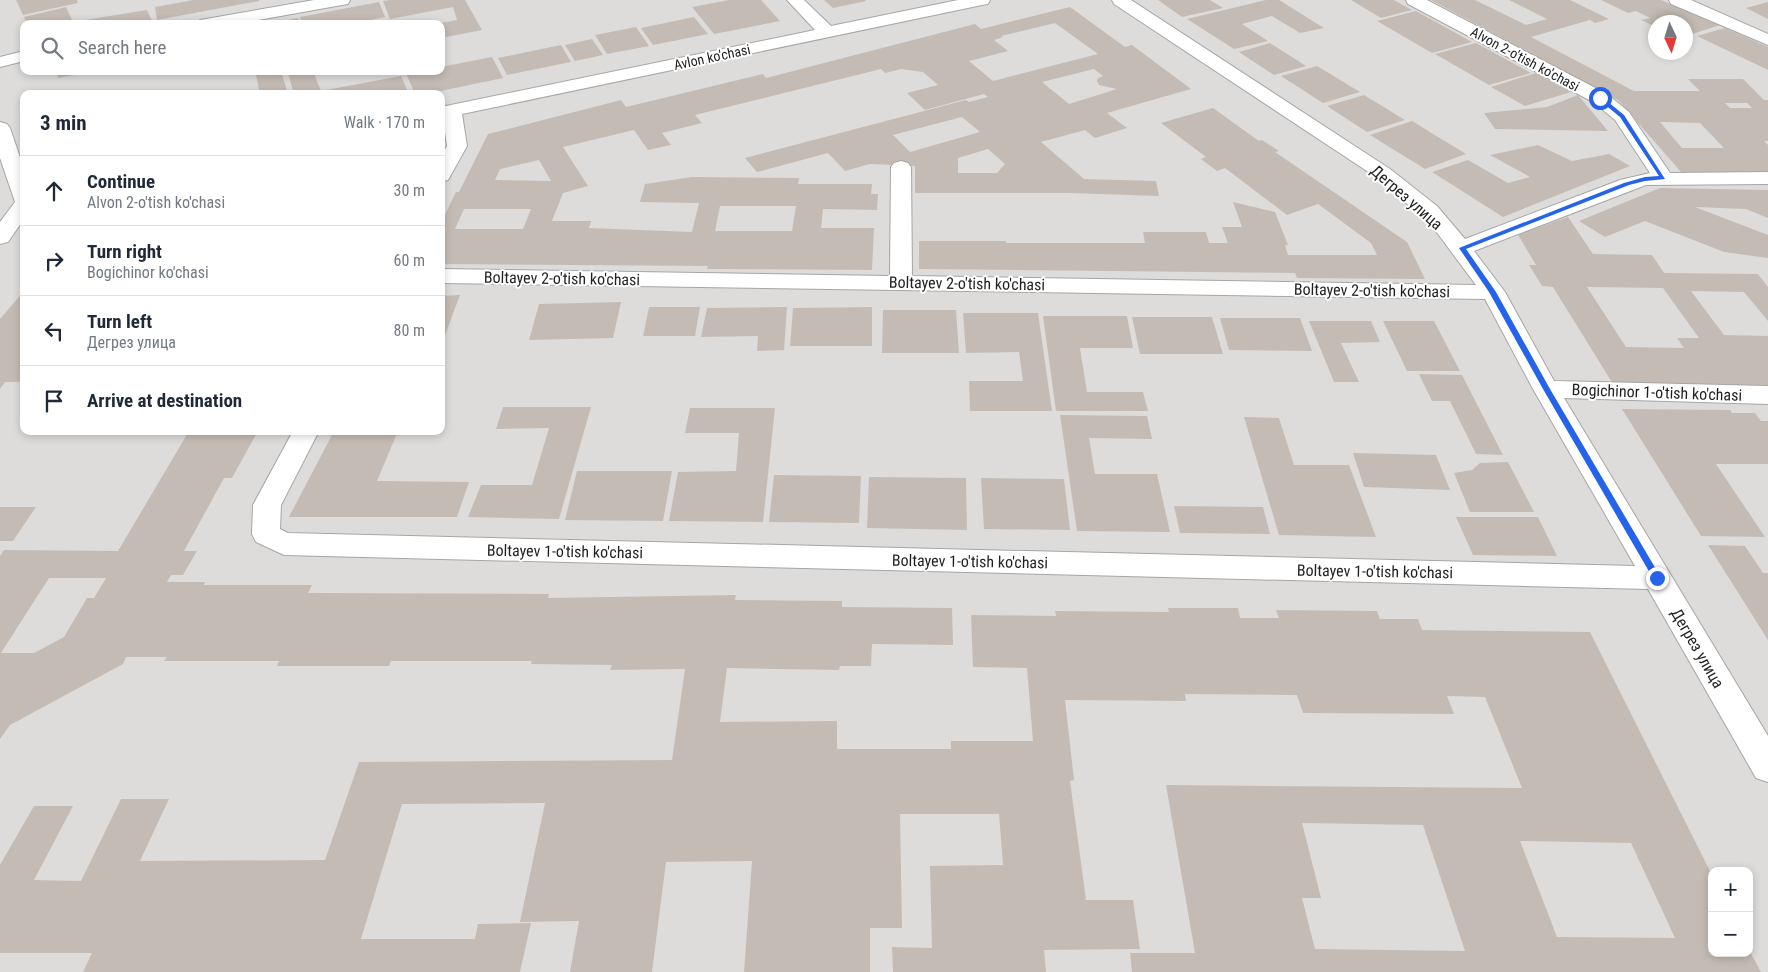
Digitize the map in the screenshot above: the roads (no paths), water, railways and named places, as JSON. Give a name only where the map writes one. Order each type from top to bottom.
[{"type":"street","points":[[226,20],[309,3],[342,0]]},
{"type":"street","points":[[795,0],[827,32]]},
{"type":"street","name":"Avlon ko'chasi","points":[[447,112],[982,0]]},
{"type":"street","name":"Дегрез улица","points":[[1120,0],[1383,174],[1429,211],[1462,248],[1493,292],[1546,389],[1768,768]]},
{"type":"street","name":"Alvon 2-o'tish ko'chasi","points":[[1414,0],[1600,98],[1622,116],[1663,178]]},
{"type":"street","points":[[1677,0],[1768,40]]},
{"type":"street","points":[[0,62],[20,57]]},
{"type":"street","points":[[445,168],[457,146],[447,112]]},
{"type":"street","points":[[0,128],[20,188]]},
{"type":"street","points":[[901,167],[901,282]]},
{"type":"street","points":[[1462,248],[1626,184],[1645,179],[1768,178]]},
{"type":"street","points":[[0,237],[20,210]]},
{"type":"street","name":"Boltayev 2-o'tish ko'chasi","points":[[445,276],[1493,292]]},
{"type":"street","name":"Bogichinor 1-o'tish ko'chasi","points":[[1546,389],[1768,395]]},
{"type":"street","name":"Boltayev 1-o'tish ko'chasi","points":[[304,435],[267,505],[266,534],[284,544],[1657,578]]}]
